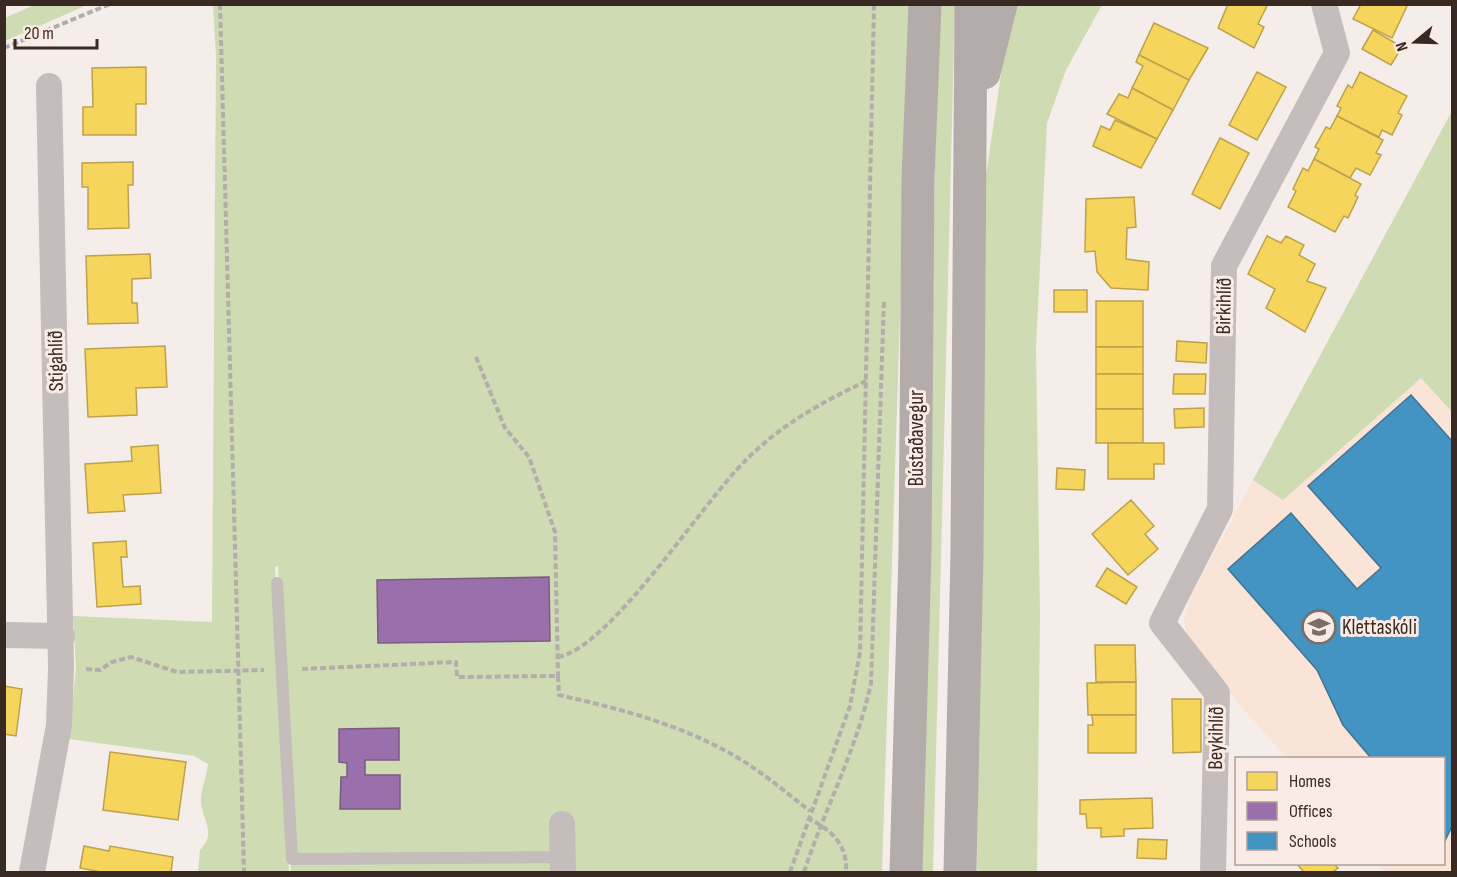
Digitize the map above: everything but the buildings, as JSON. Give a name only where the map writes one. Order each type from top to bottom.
[{"type":"main road","name":"Bústaðavegur","points":[[906,873],[915,552],[918,180],[924,4]]},
{"type":"main road","points":[[960,873],[967,553],[971,4]]},
{"type":"main road","points":[[968,176],[985,66],[1001,4]]},
{"type":"street","name":"Birkihlíð","points":[[1162,623],[1220,509],[1224,266],[1337,53],[1324,4]]},
{"type":"street","name":"Stigahlíð","points":[[32,873],[59,725],[62,636],[50,86]]},
{"type":"street","name":"Beykihlíð","points":[[1162,623],[1217,693],[1213,873]]},
{"type":"street","points":[[4,635],[62,636]]},
{"type":"street","points":[[562,824],[563,865]]},
{"type":"lane","points":[[277,583],[292,859],[563,865]]},
{"type":"path","points":[[4,48],[110,4]]},
{"type":"path","points":[[220,4],[244,873]]},
{"type":"path","points":[[790,873],[807,818],[832,759],[850,706],[860,652],[874,4]]},
{"type":"path","points":[[804,873],[820,824],[857,739],[872,683],[884,289]]},
{"type":"path","points":[[477,357],[505,428],[529,456],[555,532],[559,695],[639,715],[725,750],[767,777],[810,811]]},
{"type":"path","points":[[558,657],[570,655],[607,625],[703,514],[743,463],[812,407],[866,381]]},
{"type":"path","points":[[61,668],[100,670],[112,662],[131,657],[177,672],[456,662],[457,677],[558,676]]},
{"type":"path","points":[[807,818],[820,824],[838,839],[844,850],[846,873]]},
{"type":"shaded area","name":"Klettaskóli","points":[[1421,378],[1452,412],[1452,872],[1383,872],[1377,865],[1445,865],[1445,757],[1285,757],[1198,656],[1187,636],[1184,619],[1192,594],[1253,480],[1283,499]]},
{"type":"green space","points":[[955,4],[933,872],[922,872],[938,5]]},
{"type":"green space","points":[[34,5],[87,5],[5,41],[5,18]]},
{"type":"green space","points":[[213,5],[910,5],[882,872],[291,872],[278,566],[275,567],[289,872],[198,872],[200,850],[208,837],[201,797],[208,764],[194,756],[69,739],[76,668],[73,616],[212,622],[216,56]]},
{"type":"green space","points":[[1017,5],[1102,5],[1066,70],[1047,123],[1036,347],[1040,614],[1037,872],[977,872],[984,188],[1002,68]]},
{"type":"green space","points":[[1452,111],[1452,412],[1421,378],[1283,500],[1253,480]]},
{"type":"place","name":"Klettaskóli","points":[[1319,627]]}]
